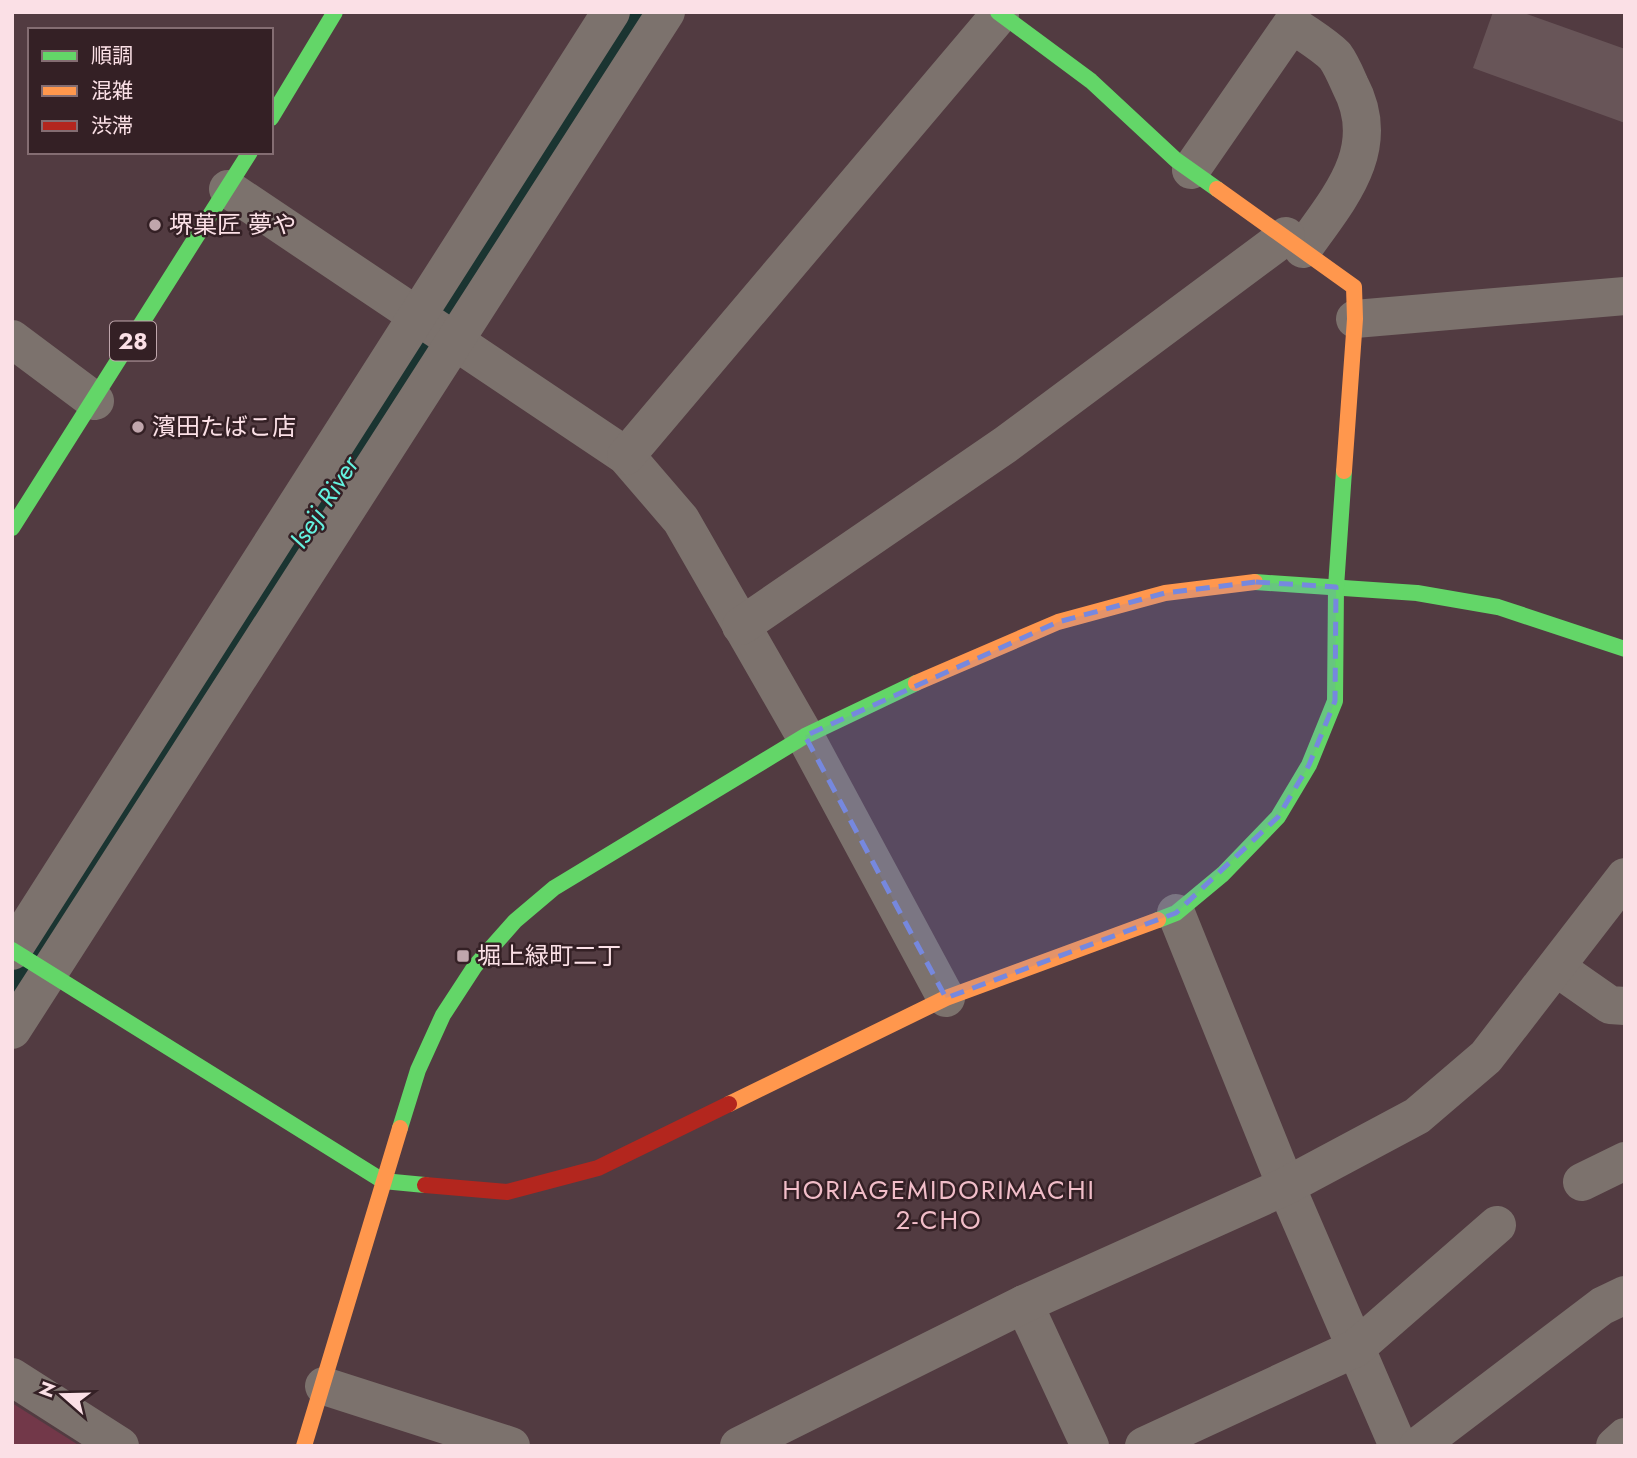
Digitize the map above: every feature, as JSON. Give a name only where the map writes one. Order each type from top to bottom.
[{"type":"street","points":[[273,115],[335,12]]},
{"type":"street","points":[[611,12],[13,951],[383,1181],[507,1192],[598,1168],[946,998],[1175,913],[1223,874],[1278,817],[1309,765],[1335,701],[1336,587],[1355,319],[1354,287],[1176,160],[1091,81],[999,13],[626,456]]},
{"type":"street","points":[[12,1030],[666,12]]},
{"type":"street","points":[[741,626],[1295,243],[1337,201],[1357,164],[1365,130],[1356,96],[1335,57],[1292,24],[1191,170]]},
{"type":"street","name":"28","points":[[12,528],[95,401],[249,154]]},
{"type":"street","points":[[228,189],[626,456],[681,520],[804,736],[946,998]]},
{"type":"street","points":[[1355,319],[1625,296]]},
{"type":"street","points":[[12,339],[95,401]]},
{"type":"street","points":[[304,1446],[418,1070],[443,1015],[475,966],[515,921],[554,888],[804,736],[957,664],[1058,622],[1165,593],[1256,582],[1417,593],[1498,607],[1625,649]]},
{"type":"street","points":[[739,1446],[1024,1304],[1286,1186],[1417,1116],[1486,1057],[1625,877]]},
{"type":"street","points":[[1175,913],[1286,1186],[1398,1446]]},
{"type":"street","points":[[1557,968],[1609,1006],[1625,1006]]},
{"type":"street","points":[[1582,1182],[1625,1161]]},
{"type":"street","points":[[1144,1446],[1356,1348],[1497,1225]]},
{"type":"street","points":[[1418,1446],[1602,1306],[1625,1295]]},
{"type":"street","points":[[1024,1304],[1090,1446]]},
{"type":"street","points":[[12,1377],[120,1446]]},
{"type":"street","points":[[324,1386],[511,1446]]},
{"type":"street","points":[[1615,1446],[1625,1437]]},
{"type":"highlighted area","points":[[1256,582],[1336,587],[1335,701],[1309,765],[1278,817],[1176,913],[946,998],[805,736],[1058,622],[1165,593]]},
{"type":"shaded area","points":[[12,1403],[80,1446],[12,1446]]},
{"type":"building","points":[[1493,12],[1521,12],[1625,49],[1625,123],[1473,68]]},
{"type":"waterway","name":"Iseji River","points":[[12,992],[637,12]]},
{"type":"traffic: fast","points":[[273,115],[335,12]]},
{"type":"traffic: fast","points":[[998,12],[1091,81],[1176,160],[1217,189]]},
{"type":"traffic: fast","points":[[12,528],[249,154]]},
{"type":"traffic: fast","points":[[1158,920],[1176,913],[1223,874],[1278,817],[1309,765],[1335,701],[1336,587],[1344,471]]},
{"type":"traffic: fast","points":[[1255,582],[1417,593],[1498,607],[1625,649]]},
{"type":"traffic: fast","points":[[400,1128],[418,1070],[443,1015],[475,966],[515,921],[554,888],[805,736],[916,683]]},
{"type":"traffic: fast","points":[[12,950],[383,1181],[425,1185]]},
{"type":"traffic: slow","points":[[1217,189],[1354,287],[1355,319],[1344,471]]},
{"type":"traffic: slow","points":[[916,683],[1058,622],[1165,593],[1255,582]]},
{"type":"traffic: slow","points":[[729,1104],[946,998],[1158,920]]},
{"type":"traffic: slow","points":[[304,1446],[400,1128]]},
{"type":"traffic: jam","points":[[425,1185],[507,1192],[598,1168],[729,1104]]},
{"type":"place","name":"堺菓匠 夢や","points":[[155,225]]},
{"type":"place","name":"濱田たばこ店","points":[[138,427]]},
{"type":"place","name":"堀上緑町二丁","points":[[463,956]]},
{"type":"district","name":"HORIAGEMIDORIMACHI 2-CHO","points":[[939,1205]]}]
